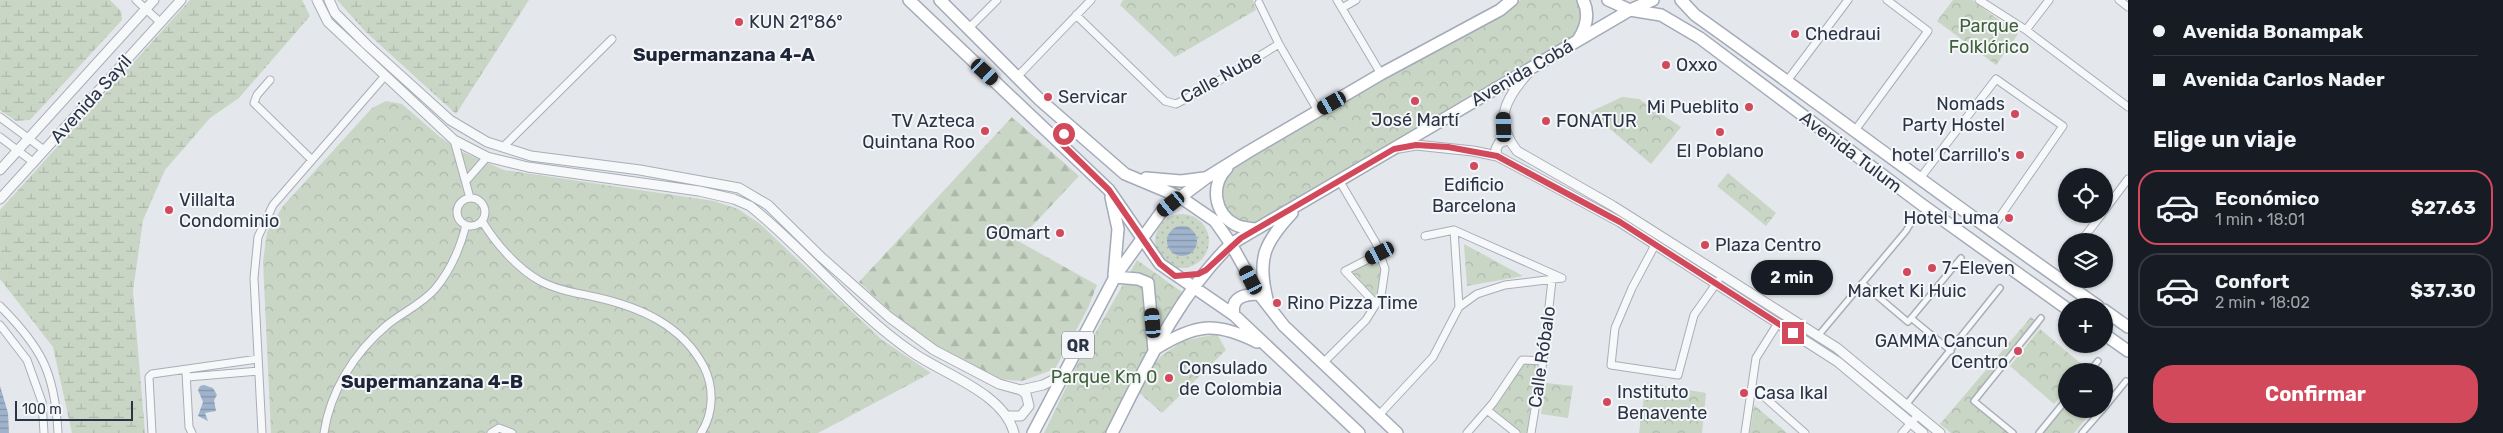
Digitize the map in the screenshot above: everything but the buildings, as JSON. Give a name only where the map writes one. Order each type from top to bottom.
[{"type":"main road","points":[[908,0],[1109,190],[1124,209],[1141,239],[1160,264],[1234,315],[1359,433]]},
{"type":"main road","points":[[940,0],[1074,132],[1125,174],[1180,197],[1215,220],[1232,244],[1259,294],[1269,308],[1322,364],[1397,433]]},
{"type":"main road","points":[[1141,239],[1151,223],[1162,211],[1206,178],[1380,74],[1500,10],[1513,0]]},
{"type":"main road","points":[[1576,42],[1584,31],[1587,18],[1583,0]]},
{"type":"main road","name":"Avenida Tulum","points":[[1608,0],[1630,10],[1661,15],[1700,38],[1913,198],[2058,302]]},
{"type":"main road","name":"Avenida Cobá","points":[[1112,433],[1154,350],[1194,286],[1206,270],[1232,244],[1535,65],[1630,10],[1645,6],[1653,0]]},
{"type":"main road","points":[[1671,21],[1675,11],[1683,3]]},
{"type":"main road","name":"Avenida Tulum","points":[[1683,3],[1695,15],[1856,130],[1990,231],[2086,298]]},
{"type":"main road","points":[[1028,113],[1039,112],[1042,105],[1040,100]]},
{"type":"main road","points":[[1062,144],[1064,134],[1074,132]]},
{"type":"main road","points":[[1240,157],[1225,170],[1218,180],[1216,188],[1217,202],[1223,215],[1230,222],[1241,227],[1255,229]]},
{"type":"main road","points":[[1125,174],[1181,181],[1206,178]]},
{"type":"main road","points":[[1109,190],[1118,229],[1117,263],[1114,278],[1141,280],[1148,283],[1154,350],[1187,332],[1217,327],[1235,331],[1265,346]]},
{"type":"main road","points":[[1269,308],[1261,276],[1265,250],[1278,227],[1300,203]]},
{"type":"main road","points":[[1162,211],[1178,208],[1197,208]]},
{"type":"main road","points":[[1151,223],[1152,255]]},
{"type":"main road","points":[[1217,258],[1220,251],[1221,228]]},
{"type":"main road","name":"QR","points":[[1033,433],[1114,278],[1141,239]]},
{"type":"main road","points":[[1175,276],[1198,274],[1206,270]]},
{"type":"main road","points":[[1234,315],[1233,306],[1241,296],[1259,294]]},
{"type":"main road","points":[[2113,316],[2128,327]]},
{"type":"main road","points":[[2113,340],[2128,351]]},
{"type":"street","points":[[136,0],[161,22]]},
{"type":"street","name":"Avenida Sayil","points":[[0,170],[154,0]]},
{"type":"street","name":"Avenida Sayil","points":[[0,199],[182,0]]},
{"type":"street","points":[[317,0],[328,22],[384,78],[454,140],[487,157],[528,167],[699,192],[734,199],[750,206],[863,311],[912,352],[966,384],[1003,410],[1009,416],[1014,433]]},
{"type":"street","points":[[329,0],[336,12],[367,44],[450,120],[487,142],[531,156],[640,170],[739,188],[768,205],[821,258],[888,317],[934,350],[999,384],[1021,390],[1026,394],[1029,406],[1021,416],[1009,416]]},
{"type":"street","points":[[968,29],[997,0]]},
{"type":"street","points":[[1017,77],[1091,0]]},
{"type":"street","points":[[1337,0],[1380,74]]},
{"type":"street","points":[[1342,8],[1356,0]]},
{"type":"street","points":[[1787,80],[1848,0]]},
{"type":"street","points":[[1856,130],[1928,31],[1887,0]]},
{"type":"street","points":[[1979,0],[2026,30],[2128,107]]},
{"type":"street","points":[[2026,30],[2049,0]]},
{"type":"street","points":[[2119,0],[2128,7]]},
{"type":"street","name":"Calle Nube","points":[[1259,3],[1279,44],[1318,111]]},
{"type":"street","name":"Calle Nube","points":[[1076,15],[1164,101],[1176,104],[1207,88],[1279,44]]},
{"type":"street","points":[[503,147],[612,39]]},
{"type":"street","points":[[1535,65],[1515,88],[1507,102],[1504,113],[1504,127],[1508,140],[1517,151],[1536,164],[1613,206],[1837,348],[1940,433]]},
{"type":"street","points":[[262,433],[254,278],[258,237],[273,204],[384,78]]},
{"type":"street","points":[[1921,178],[1996,79],[2063,126],[1990,231]]},
{"type":"street","points":[[270,80],[257,95],[254,103],[312,160]]},
{"type":"street","points":[[0,116],[44,150]]},
{"type":"street","points":[[0,137],[33,162]]},
{"type":"street","points":[[454,140],[470,198]]},
{"type":"street","points":[[1497,156],[1496,150],[1499,144],[1508,140]]},
{"type":"street","points":[[1394,149],[1416,145],[1448,147],[1497,156],[1620,222],[1715,285],[1778,323],[1838,362],[1924,433]]},
{"type":"street","points":[[466,181],[487,157]]},
{"type":"street","points":[[2113,199],[2128,179]]},
{"type":"street","points":[[1322,364],[1366,320],[1382,296],[1385,269],[1376,243],[1339,180]]},
{"type":"street","points":[[470,198],[479,200],[485,207],[482,221],[473,226],[466,225],[459,220],[457,209],[463,200],[470,198]]},
{"type":"street","points":[[482,221],[517,264],[541,281],[570,292],[635,308],[655,317],[677,333],[697,354],[710,378],[712,404],[701,433]]},
{"type":"street","points":[[1818,336],[1906,231],[1912,221]]},
{"type":"street","points":[[2087,233],[2095,223]]},
{"type":"street","points":[[324,433],[326,417],[337,391],[363,348],[386,326],[434,290],[459,251],[466,225]]},
{"type":"street","points":[[1425,236],[1454,230],[1459,307]]},
{"type":"street","name":"Calle Róbalo","points":[[1379,415],[1433,357],[1459,307],[1477,294],[1505,285],[1562,278],[1454,230]]},
{"type":"street","points":[[1655,245],[1632,288],[1615,328],[1611,366],[1678,375],[1694,315],[1722,276]]},
{"type":"street","points":[[1376,304],[1345,271],[1380,253]]},
{"type":"street","points":[[1862,283],[1908,322],[1961,258]]},
{"type":"street","name":"Calle Róbalo","points":[[1531,433],[1543,361],[1552,280]]},
{"type":"street","points":[[1906,405],[2000,288]]},
{"type":"street","points":[[0,306],[33,342],[50,374],[57,407],[58,433]]},
{"type":"street","points":[[1911,318],[1951,351]]},
{"type":"street","points":[[2013,433],[1974,401],[2041,318]]},
{"type":"street","points":[[1745,433],[1756,358],[1778,323]]},
{"type":"street","points":[[0,325],[27,360],[42,402],[44,433]]},
{"type":"street","points":[[186,373],[209,365],[258,359]]},
{"type":"street","points":[[1467,433],[1487,410],[1522,360],[1543,361]]},
{"type":"street","points":[[209,365],[209,374]]},
{"type":"street","points":[[152,433],[149,377],[152,374],[209,374],[258,371]]},
{"type":"street","points":[[186,373],[189,427],[192,433]]},
{"type":"street","points":[[1021,390],[1043,385],[1063,375]]},
{"type":"street","points":[[2113,396],[2126,381]]},
{"type":"street","points":[[1752,386],[1805,433]]},
{"type":"street","points":[[1487,410],[1516,433]]},
{"type":"street","points":[[2039,433],[2058,410]]},
{"type":"street","points":[[1902,433],[1918,415]]},
{"type":"street","points":[[2082,433],[2095,418]]},
{"type":"street","points":[[491,433],[499,428],[512,433]]},
{"type":"green space","points":[[0,0],[110,0],[121,11],[122,20],[30,120],[16,121],[0,110]]},
{"type":"green space","points":[[190,0],[302,0],[310,16],[239,98],[210,118],[165,170],[143,220],[133,291],[145,433],[72,433],[53,347],[0,279],[0,210]]},
{"type":"green space","points":[[337,0],[529,0],[456,114],[365,31]]},
{"type":"green space","points":[[1123,0],[1253,0],[1256,10],[1175,57],[1120,5]]},
{"type":"green space","points":[[1521,0],[1580,0],[1584,15],[1575,37],[1256,223],[1233,221],[1221,209],[1222,174]]},
{"type":"green space","name":"Parque Folklórico","points":[[1953,0],[1972,0],[2018,34],[1996,65],[1937,21]]},
{"type":"green space","points":[[1622,97],[1639,99],[1681,127],[1651,164],[1590,112]]},
{"type":"green space","points":[[386,101],[402,104],[440,137],[460,151],[504,170],[714,201],[738,209],[759,223],[881,339],[931,373],[818,433],[271,433],[263,262],[267,232],[283,206],[372,108]]},
{"type":"green space","points":[[1012,117],[1079,176],[1018,241],[1097,285],[1088,308],[1055,369],[1022,381],[998,379],[922,340],[859,282]]},
{"type":"green space","points":[[1728,173],[1776,213],[1766,226],[1717,186]]},
{"type":"green space","points":[[1177,214],[1187,214],[1197,218],[1205,226],[1209,241],[1205,256],[1197,264],[1187,268],[1177,268],[1167,264],[1159,256],[1155,246],[1155,236],[1159,226],[1167,218]]},
{"type":"green space","points":[[1464,244],[1523,276],[1467,286]]},
{"type":"green space","points":[[1379,259],[1382,269],[1382,280],[1376,301],[1349,271]]},
{"type":"green space","name":"Parque Km 0","points":[[1137,260],[1182,292],[1106,433],[1044,433],[1076,367]]},
{"type":"green space","points":[[2031,317],[2041,326],[1975,404],[2008,433],[1951,433],[1940,424]]},
{"type":"green space","points":[[2040,329],[2058,344],[2058,353],[2068,353],[2080,363],[2058,363],[2058,399],[2054,404],[2010,366]]},
{"type":"green space","points":[[1217,334],[1226,350],[1162,413],[1135,389],[1161,356],[1183,341]]},
{"type":"green space","points":[[1522,363],[1536,365],[1527,433],[1519,433],[1491,410],[1512,382]]},
{"type":"green space","points":[[1546,383],[1573,386],[1568,418],[1541,414]]},
{"type":"green space","points":[[1646,383],[1706,393],[1702,433],[1639,433]]},
{"type":"green space","points":[[1754,405],[1787,433],[1750,433]]},
{"type":"green space","points":[[2058,415],[2058,418],[2086,418],[2074,433],[2043,433]]},
{"type":"water","points":[[1182,226],[1188,227],[1196,235],[1196,247],[1188,255],[1182,256],[1176,255],[1168,247],[1167,241],[1168,235],[1176,227]]},
{"type":"water","points":[[204,385],[213,388],[217,395],[214,400],[216,411],[205,413],[208,421],[198,416],[203,402],[198,390],[200,386]]},
{"type":"water","points":[[0,386],[8,413],[9,433],[0,433]]},
{"type":"place","name":"KUN 21º86º","points":[[739,22]]},
{"type":"place","name":"Chedraui","points":[[1795,34]]},
{"type":"place","name":"Oxxo","points":[[1666,65]]},
{"type":"place","name":"Servicar","points":[[1048,97]]},
{"type":"place","name":"José Martí","points":[[1415,101]]},
{"type":"place","name":"Mi Pueblito","points":[[1749,107]]},
{"type":"place","name":"Nomads Party Hostel","points":[[2015,114]]},
{"type":"place","name":"FONATUR","points":[[1546,121]]},
{"type":"place","name":"TV Azteca Quintana Roo","points":[[985,131]]},
{"type":"place","name":"El Poblano","points":[[1720,132]]},
{"type":"place","name":"hotel Carrillo's","points":[[2020,155]]},
{"type":"place","name":"Edificio Barcelona","points":[[1474,166]]},
{"type":"place","name":"Villalta Condominio","points":[[169,210]]},
{"type":"place","name":"Hotel Luma","points":[[2009,218]]},
{"type":"place","name":"GOmart","points":[[1060,233]]},
{"type":"place","name":"Plaza Centro","points":[[1705,245]]},
{"type":"place","name":"7-Eleven","points":[[1932,268]]},
{"type":"place","name":"Market Ki Huic","points":[[1907,272]]},
{"type":"place","name":"Rino Pizza Time","points":[[1277,303]]},
{"type":"place","name":"GAMMA Cancun Centro","points":[[2018,351]]},
{"type":"place","name":"Consulado de Colombia","points":[[1169,378]]},
{"type":"place","name":"Casa Ikal","points":[[1744,393]]},
{"type":"place","name":"Instituto Benavente","points":[[1607,402]]},
{"type":"district","name":"Supermanzana 4-A","points":[[724,54]]},
{"type":"district","name":"Supermanzana 4-B","points":[[432,381]]},
{"type":"route","points":[[1064,134],[1062,144],[1109,190],[1124,209],[1141,239],[1160,264],[1175,276],[1198,274],[1206,270],[1232,244],[1241,238],[1394,149],[1416,145],[1448,147],[1497,156],[1531,174],[1620,222],[1715,285],[1793,333]]}]
